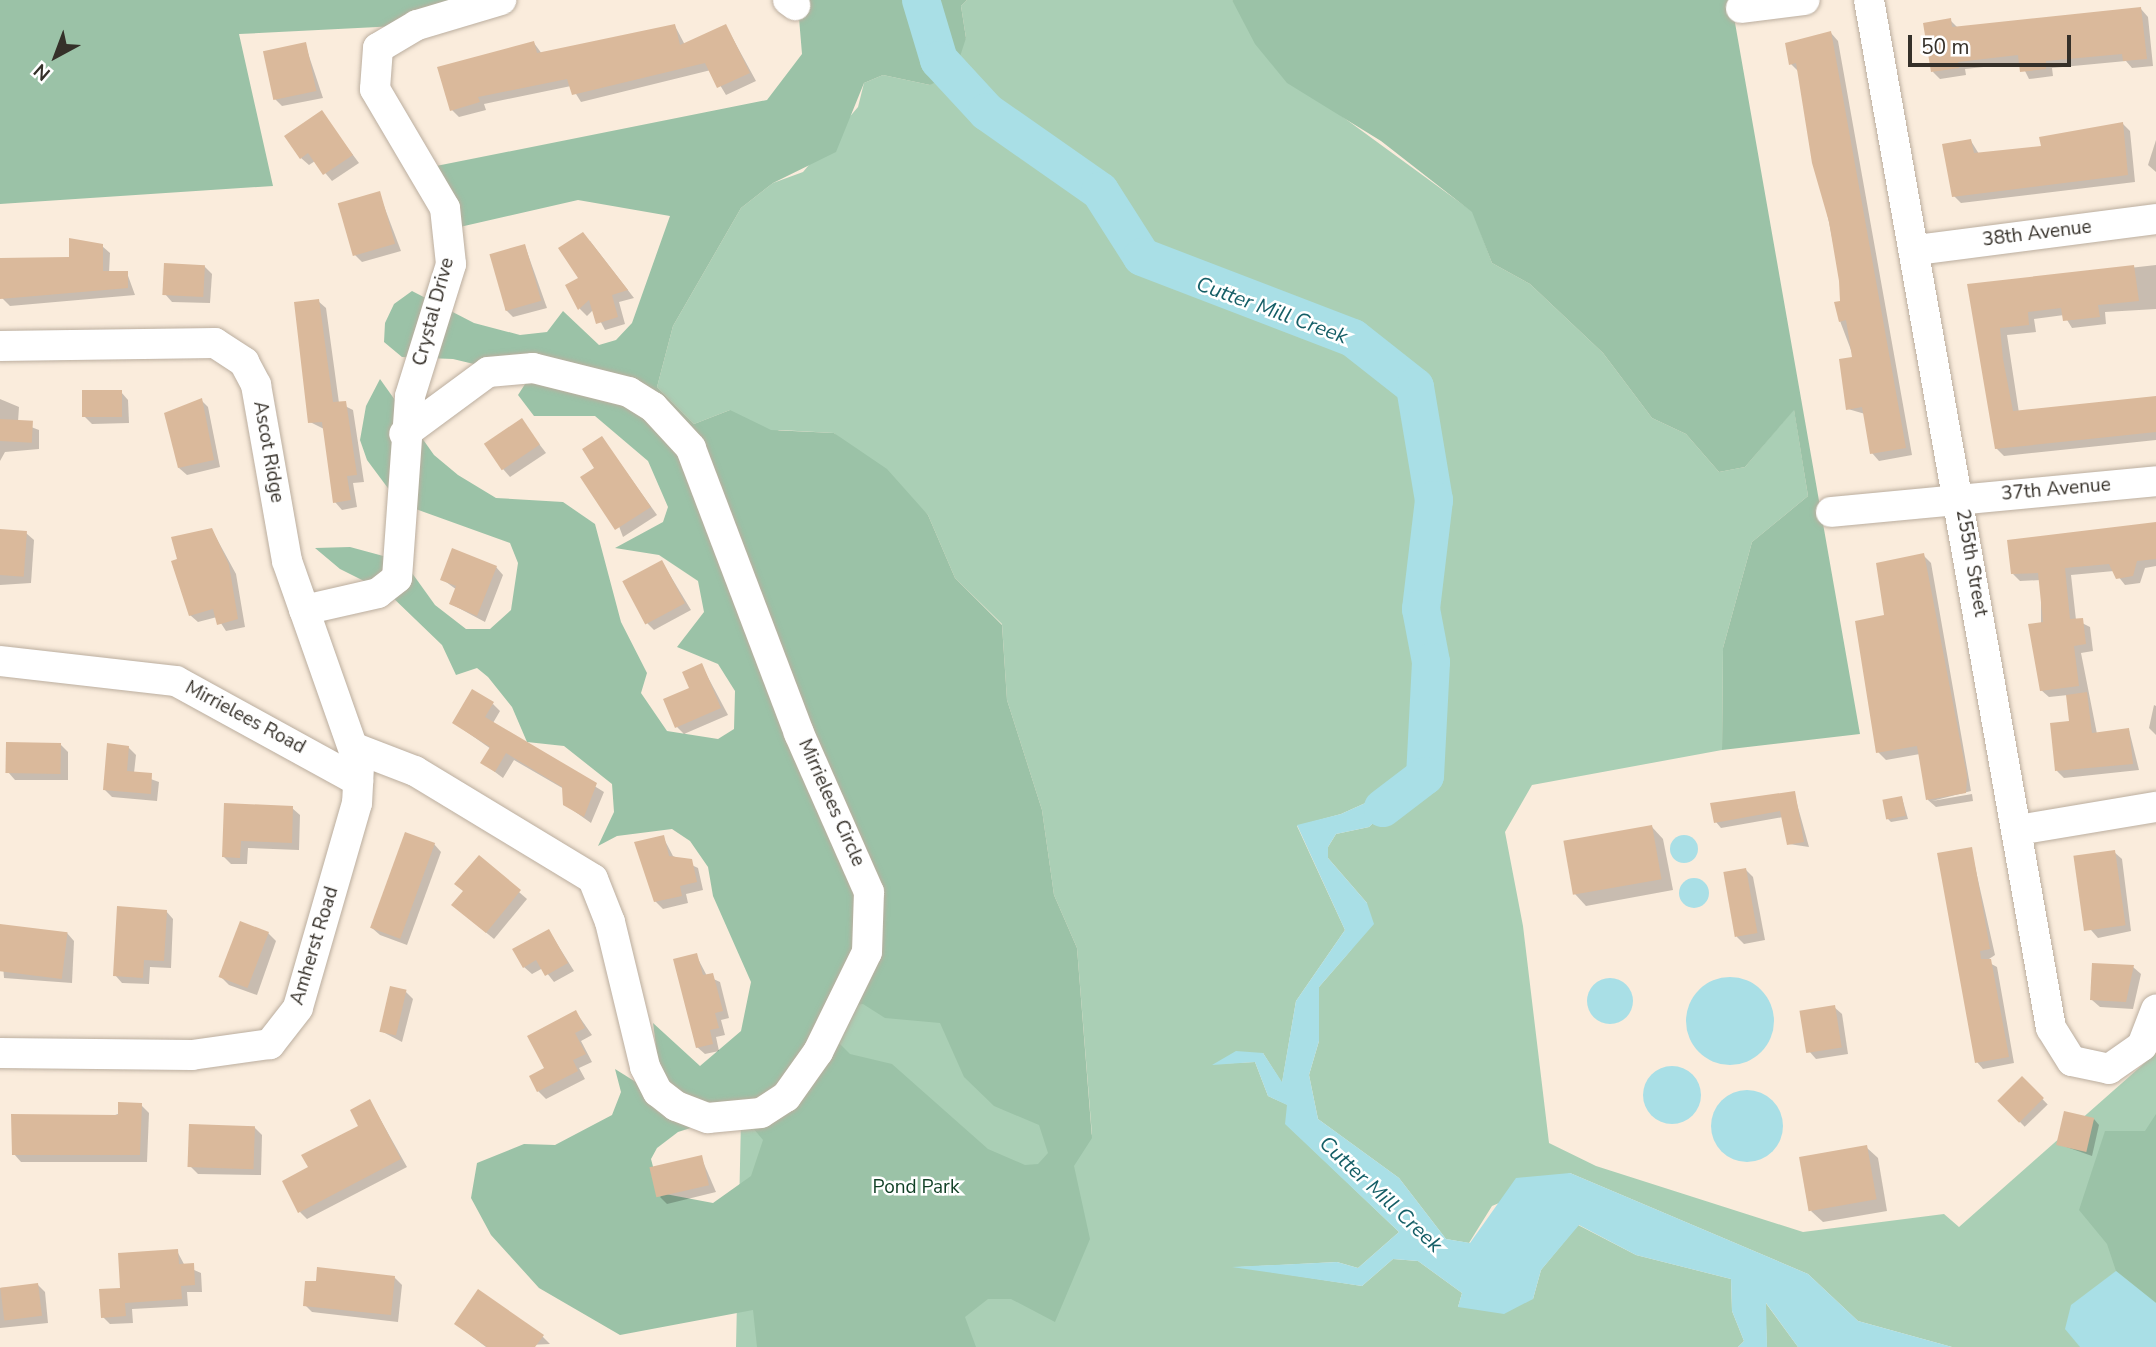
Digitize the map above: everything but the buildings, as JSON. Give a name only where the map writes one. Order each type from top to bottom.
[{"type":"street","name":"Crystal Drive","points":[[404,434],[451,264],[451,229],[426,169],[379,96],[373,64],[386,39],[500,0]]},
{"type":"street","points":[[1741,8],[1805,0]]},
{"type":"street","name":"255th Street","points":[[1869,0],[1917,250],[2057,1044],[2091,1069],[2130,1059],[2156,1010]]},
{"type":"street","name":"38th Avenue","points":[[1917,250],[2156,219]]},
{"type":"street","name":"Ascot Ridge","points":[[0,346],[210,343],[232,351],[256,385],[288,561],[355,748],[358,781]]},
{"type":"street","name":"Mirrielees Circle","points":[[355,748],[415,771],[593,879],[610,922],[645,1067],[658,1092],[676,1106],[708,1118],[761,1113],[786,1097],[818,1052],[867,952],[869,892],[799,733],[691,448],[653,407],[629,392],[533,369],[488,372],[404,434]]},
{"type":"street","points":[[304,610],[378,593],[397,578],[405,526],[404,434]]},
{"type":"street","name":"37th Avenue","points":[[1831,512],[2156,481]]},
{"type":"street","name":"Mirrielees Road","points":[[0,661],[176,681],[358,781]]},
{"type":"street","name":"Amherst Road","points":[[0,1053],[192,1055],[270,1044],[298,1008],[358,781]]},
{"type":"street","points":[[2018,830],[2156,807]]},
{"type":"green space","points":[[0,0],[501,0],[417,25],[239,34],[273,186],[0,204]]},
{"type":"green space","name":"Pond Park","points":[[788,0],[967,0],[961,6],[966,38],[955,72],[930,85],[883,75],[864,83],[836,152],[773,183],[741,208],[673,326],[657,387],[694,424],[730,410],[771,430],[834,433],[887,469],[928,515],[955,578],[1002,625],[1007,700],[1042,810],[1054,895],[1077,948],[1092,1138],[1074,1166],[1090,1239],[1055,1322],[1011,1299],[988,1299],[965,1317],[976,1347],[757,1347],[753,1310],[620,1335],[539,1288],[491,1235],[471,1198],[477,1163],[524,1144],[555,1145],[612,1115],[621,1092],[615,1069],[639,1084],[658,1062],[653,1023],[700,1066],[741,1031],[751,982],[713,896],[708,867],[690,841],[672,829],[617,836],[598,846],[614,812],[612,784],[564,746],[527,742],[512,707],[488,677],[477,668],[456,675],[442,645],[388,593],[340,569],[315,548],[350,547],[387,557],[412,573],[435,605],[466,629],[490,629],[511,610],[518,563],[510,543],[399,503],[367,460],[360,440],[366,406],[380,379],[434,455],[458,475],[496,498],[563,502],[595,524],[621,622],[647,673],[641,693],[667,731],[718,739],[734,729],[735,691],[718,664],[677,647],[704,612],[698,581],[659,555],[615,548],[663,522],[668,507],[648,461],[595,416],[534,416],[518,395],[527,381],[507,372],[453,359],[402,357],[384,342],[385,323],[394,304],[412,291],[474,323],[520,335],[547,332],[563,311],[599,345],[616,340],[632,323],[670,216],[578,200],[451,229],[426,168],[767,100],[802,54],[798,6]],"holes":[[[863,1004],[885,1018],[940,1023],[964,1077],[994,1106],[1039,1125],[1048,1153],[1038,1164],[1025,1165],[988,1149],[892,1064],[850,1054],[838,1042],[854,1005]],[[703,1124],[753,1128],[763,1140],[751,1176],[713,1203],[660,1193],[651,1159],[657,1148],[678,1132]]]},
{"type":"green space","name":"Pond Park","points":[[967,0],[1232,0],[1336,112],[1473,212],[1492,263],[1530,284],[1603,353],[1652,418],[1686,434],[1719,472],[1745,467],[1794,409],[1808,496],[1752,542],[1723,648],[1722,750],[1532,785],[1505,832],[1523,926],[1549,1143],[1596,1166],[1803,1232],[1944,1214],[1959,1227],[2156,1053],[2156,1347],[1952,1347],[1858,1321],[1808,1274],[1570,1173],[1492,1206],[1469,1243],[1446,1239],[1399,1178],[1318,1119],[1309,1075],[1319,1041],[1319,987],[1351,950],[1367,903],[1328,858],[1328,847],[1336,834],[1369,827],[1423,777],[1341,814],[1297,826],[1345,930],[1296,1001],[1282,1083],[1263,1053],[1215,1064],[1255,1062],[1268,1096],[1288,1105],[1286,1124],[1399,1232],[1358,1268],[1337,1262],[1239,1267],[1362,1286],[1393,1259],[1418,1261],[1462,1293],[1458,1307],[1533,1299],[1541,1270],[1578,1225],[1636,1255],[1731,1279],[1732,1311],[1744,1341],[1738,1347],[736,1347],[741,1119],[867,952],[1092,1135],[1077,948],[1054,895],[1042,810],[1007,700],[1002,624],[955,578],[928,515],[834,433],[779,430],[723,466],[730,410],[694,424],[657,387],[673,326],[741,208],[773,183],[803,172],[858,107],[864,83],[883,75],[930,85],[966,38],[961,6]]},
{"type":"green space","points":[[1232,0],[1731,0],[1860,734],[1722,750],[1723,648],[1752,542],[1808,496],[1794,410],[1745,467],[1719,472],[1686,434],[1652,418],[1603,353],[1530,284],[1492,263],[1472,212],[1381,141],[1287,83],[1255,44]]},
{"type":"green space","points":[[2156,1114],[2156,1303],[2116,1271],[2107,1244],[2079,1210],[2105,1131],[2145,1131]]},
{"type":"green space","points":[[1765,1302],[1798,1347],[1767,1347]]},
{"type":"water","points":[[1425,776],[1369,827],[1336,834],[1328,847],[1328,858],[1367,903],[1374,924],[1319,987],[1319,1041],[1309,1075],[1318,1119],[1399,1178],[1446,1239],[1470,1243],[1516,1178],[1570,1173],[1808,1274],[1858,1321],[1952,1347],[1798,1347],[1766,1303],[1767,1347],[1738,1347],[1744,1341],[1732,1311],[1731,1279],[1636,1255],[1579,1225],[1541,1270],[1533,1299],[1504,1314],[1458,1307],[1462,1293],[1418,1261],[1393,1259],[1362,1286],[1232,1267],[1337,1262],[1358,1268],[1399,1232],[1285,1124],[1287,1105],[1268,1096],[1255,1062],[1212,1065],[1236,1051],[1263,1053],[1282,1082],[1296,1001],[1345,930],[1297,825],[1341,814]]},
{"type":"water","points":[[1684,835],[1694,839],[1698,849],[1694,859],[1684,863],[1674,859],[1670,849],[1674,839]]},
{"type":"water","points":[[1694,878],[1704,883],[1709,893],[1704,903],[1694,908],[1684,903],[1679,893],[1684,883]]},
{"type":"water","points":[[1730,977],[1747,980],[1761,990],[1771,1004],[1774,1021],[1771,1038],[1761,1052],[1747,1062],[1730,1065],[1713,1062],[1699,1052],[1689,1038],[1686,1021],[1689,1004],[1699,990],[1713,980]]},
{"type":"water","points":[[1610,978],[1626,985],[1633,1001],[1626,1017],[1610,1024],[1594,1017],[1587,1001],[1594,985]]},
{"type":"water","points":[[1672,1066],[1683,1068],[1696,1079],[1701,1095],[1699,1106],[1688,1119],[1672,1124],[1661,1122],[1648,1111],[1643,1095],[1645,1084],[1656,1071]]},
{"type":"water","points":[[1754,1090],[1773,1100],[1781,1112],[1781,1140],[1773,1152],[1761,1160],[1740,1162],[1721,1152],[1713,1140],[1711,1119],[1721,1100],[1733,1092]]},
{"type":"water","points":[[2116,1271],[2156,1303],[2156,1347],[2080,1347],[2065,1329],[2071,1305]]},
{"type":"waterway","name":"Cutter Mill Creek","points":[[921,0],[939,60],[987,112],[1100,191],[1142,257],[1353,338],[1415,387],[1434,500],[1421,609],[1431,662],[1425,776],[1383,808]]}]
